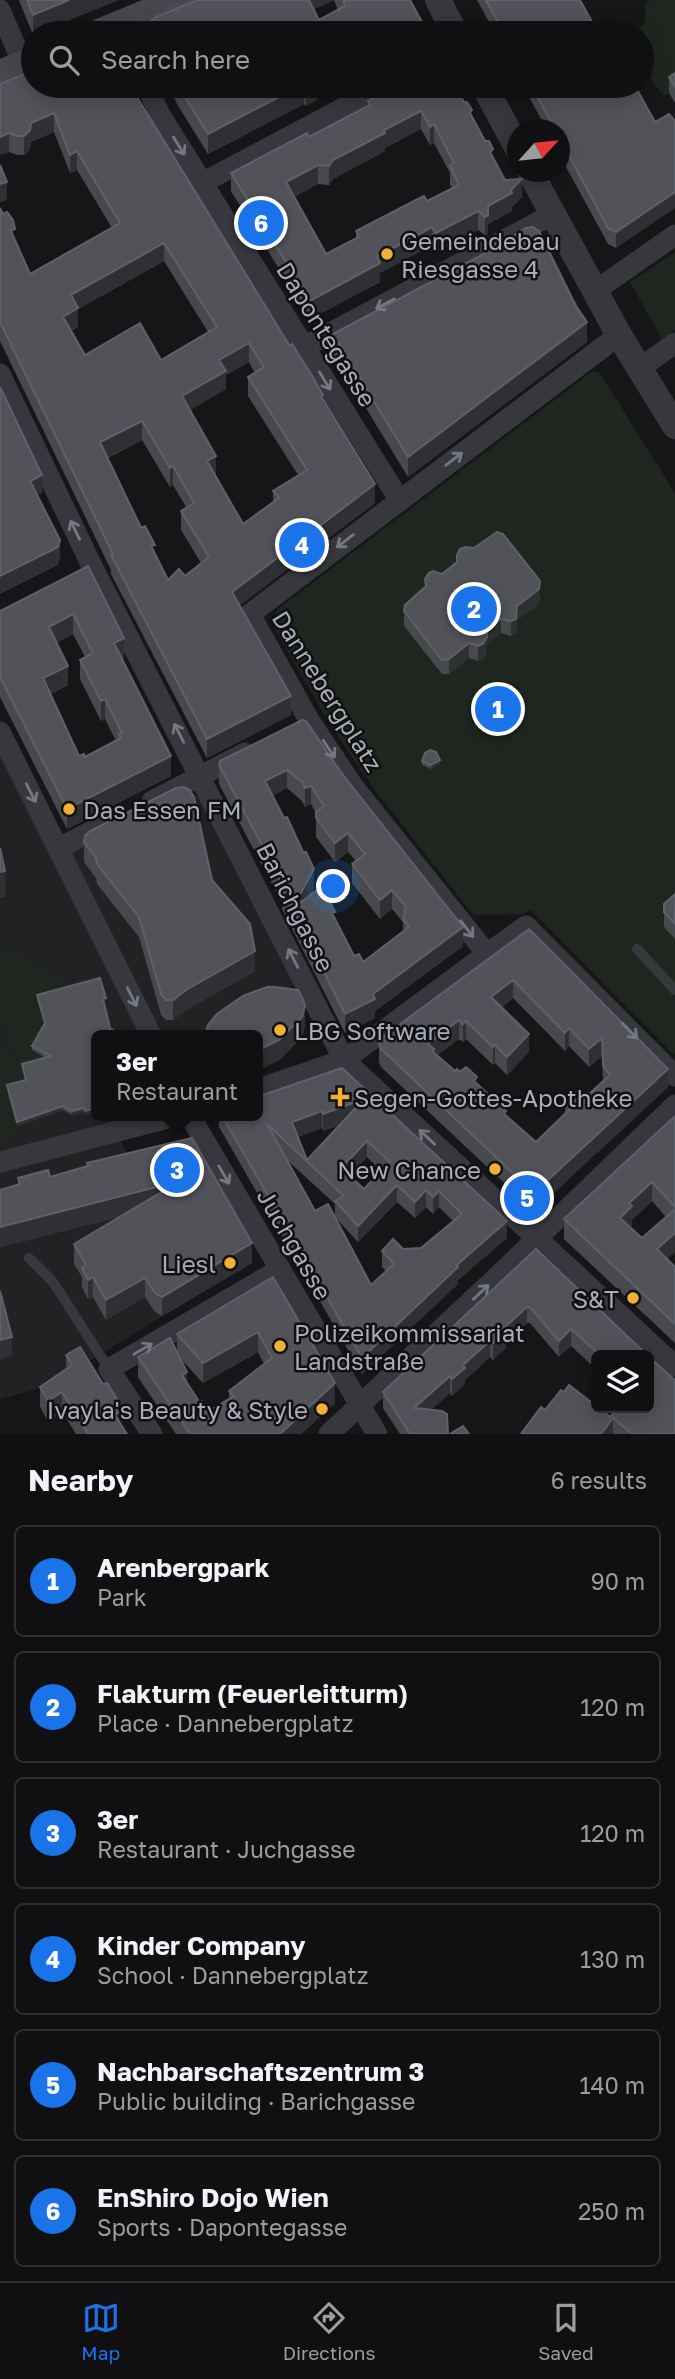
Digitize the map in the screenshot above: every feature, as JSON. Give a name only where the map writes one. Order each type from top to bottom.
[{"type":"main road","points":[[133,21],[171,2]]},
{"type":"street","points":[[438,0],[449,21]]},
{"type":"street","points":[[0,10],[19,66]]},
{"type":"street","name":"Dapontegasse","points":[[152,98],[202,183],[400,500]]},
{"type":"street","points":[[202,183],[362,98]]},
{"type":"street","points":[[490,98],[507,130]]},
{"type":"street","points":[[535,182],[619,335],[675,426]]},
{"type":"street","points":[[304,347],[553,214]]},
{"type":"street","points":[[595,291],[675,235]]},
{"type":"street","name":"Dannebergplatz","points":[[487,954],[353,786],[300,725],[250,614],[619,335]]},
{"type":"street","points":[[640,368],[675,343]]},
{"type":"street","name":"Barichgasse","points":[[0,374],[93,567],[344,1060],[675,1366]]},
{"type":"street","points":[[72,578],[93,567]]},
{"type":"street","points":[[0,732],[149,1030]]},
{"type":"street","points":[[59,848],[268,742]]},
{"type":"street","points":[[263,1087],[344,1060],[526,926],[675,1076]]},
{"type":"street","points":[[329,1434],[675,1105]]},
{"type":"street","points":[[0,1162],[156,1121]]},
{"type":"street","name":"Juchgasse","points":[[193,1121],[377,1434]]},
{"type":"street","points":[[152,1434],[108,1369],[279,1270]]},
{"type":"lane","points":[[637,949],[675,990]]},
{"type":"lane","points":[[29,1258],[53,1282],[108,1369]]},
{"type":"shaded area","points":[[650,0],[675,0],[675,89],[664,96],[654,83],[654,21],[645,21],[646,3]]},
{"type":"shaded area","points":[[675,252],[675,330],[662,339],[630,282]]},
{"type":"shaded area","points":[[593,371],[600,373],[675,493],[675,1056],[531,910],[523,914],[473,915],[377,793],[334,731],[273,626],[275,613],[283,605]]},
{"type":"shaded area","points":[[0,752],[57,856],[186,792],[202,797],[298,983],[204,1030],[91,1030],[91,1121],[125,1121],[119,1135],[156,1233],[194,1297],[48,1386],[0,1399]]},
{"type":"shaded area","points":[[12,951],[62,980],[72,1025],[26,1084],[7,1089],[19,1135],[0,1141],[0,1054],[11,1051],[0,1006],[0,956]]},
{"type":"building","points":[[27,0],[69,0],[33,15]]},
{"type":"building","points":[[197,0],[309,0],[319,20],[345,6],[343,0],[410,0],[421,21],[151,21]]},
{"type":"building","points":[[486,0],[580,0],[591,21],[497,21]]},
{"type":"building","points":[[675,73],[675,87],[669,77]]},
{"type":"building","points":[[21,75],[21,98],[138,98],[290,346],[292,344],[311,374],[323,395],[321,396],[375,484],[232,592],[291,696],[207,739],[111,555],[113,554],[0,322],[0,208],[3,214],[7,212],[13,220],[15,229],[11,231],[30,274],[120,223],[77,151],[70,155],[54,113],[31,123],[30,130],[24,136],[9,133],[0,137],[0,84]],"holes":[[[164,243],[217,327],[161,360],[140,323],[85,355],[63,317],[78,308],[71,295]],[[249,343],[264,367],[248,377],[307,470],[273,491],[279,498],[243,524],[207,461],[216,456],[182,396],[226,371],[219,360]],[[142,421],[194,503],[181,511],[209,557],[185,576],[179,569],[168,580],[151,546],[155,545],[145,526],[141,528],[100,442]]]},
{"type":"building","points":[[186,98],[277,98],[208,134]]},
{"type":"building","points":[[374,98],[462,98],[472,110],[470,113],[485,141],[489,141],[493,149],[490,152],[505,180],[519,182],[511,190],[512,193],[488,206],[488,215],[485,217],[478,211],[436,233],[432,227],[377,257],[380,263],[310,301],[231,173],[307,133],[309,137],[370,105],[368,101]],"holes":[[[421,111],[430,127],[434,124],[454,163],[450,166],[459,185],[427,201],[424,196],[356,231],[359,237],[326,254],[286,182],[318,165],[329,166],[333,160]]]},
{"type":"building","points":[[538,98],[642,98],[655,122],[669,114],[675,121],[675,192],[616,232],[608,228],[570,157],[570,119],[549,119]]},
{"type":"building","points":[[0,165],[7,182],[0,184]]},
{"type":"building","points":[[533,227],[539,231],[576,306],[587,322],[408,457],[333,334],[495,248],[493,245],[506,238],[507,240],[526,228]]},
{"type":"building","points":[[0,387],[42,475],[30,481],[60,540],[58,547],[0,576],[1,496]]},
{"type":"building","points":[[497,532],[503,534],[540,581],[539,589],[517,606],[516,619],[501,619],[487,630],[483,644],[478,646],[469,643],[449,659],[442,660],[404,611],[405,605],[426,586],[425,579],[429,573],[433,571],[442,574],[457,562],[460,549],[474,548]]},
{"type":"building","points":[[88,566],[124,638],[114,643],[171,756],[67,809],[0,677],[0,611]],"holes":[[[73,614],[93,653],[80,660],[101,701],[105,699],[122,733],[119,734],[121,738],[85,757],[84,754],[79,756],[43,678],[68,666],[49,627]]]},
{"type":"building","points":[[302,720],[306,721],[343,775],[463,927],[373,994],[375,999],[345,1014],[282,890],[285,888],[219,765],[220,761]],"holes":[[[287,770],[302,782],[305,788],[311,786],[324,806],[316,812],[316,818],[335,843],[348,833],[365,854],[352,864],[380,900],[392,890],[406,907],[403,920],[409,927],[363,962],[359,954],[354,956],[332,913],[335,912],[322,886],[292,909],[314,869],[265,781]]]},
{"type":"building","points":[[430,750],[436,752],[440,760],[431,765],[422,761],[425,753]]},
{"type":"building","points":[[184,787],[190,790],[194,797],[212,880],[250,924],[255,951],[173,1000],[166,1000],[161,994],[139,917],[97,864],[96,858],[84,842],[90,831],[176,788]]},
{"type":"building","points":[[0,848],[5,871],[0,872]]},
{"type":"building","points":[[675,894],[675,924],[664,912],[664,904]]},
{"type":"building","points":[[529,929],[668,1069],[534,1193],[381,1049],[380,1039]],"holes":[[[513,980],[565,1033],[569,1028],[589,1049],[602,1038],[603,1066],[610,1075],[588,1095],[587,1093],[584,1096],[579,1090],[565,1102],[571,1108],[536,1142],[504,1114],[506,1111],[474,1081],[477,1077],[466,1067],[460,1072],[457,1069],[455,1071],[432,1051],[434,1049],[428,1044],[459,1020],[463,1024],[466,1021],[507,1057],[529,1034],[491,997]]]},
{"type":"building","points":[[100,978],[110,1028],[113,1030],[91,1030],[91,1109],[72,1111],[63,1106],[17,1122],[7,1085],[26,1080],[22,1064],[51,1056],[32,1046],[45,1023],[37,995]]},
{"type":"building","points":[[267,987],[298,990],[305,1006],[302,1017],[279,1040],[263,1048],[263,1030],[206,1030],[217,1014],[243,996]]},
{"type":"building","points":[[342,1068],[507,1221],[457,1265],[458,1267],[362,1358],[225,1121],[263,1121],[263,1095]],"holes":[[[364,1099],[307,1160],[292,1122]],[[267,1124],[344,1196],[335,1201],[358,1226],[397,1185],[415,1202],[426,1190],[433,1197],[439,1191],[462,1214],[421,1248],[403,1249],[393,1239],[382,1251],[394,1264],[371,1285],[328,1204],[315,1211]],[[367,1141],[390,1162],[364,1189],[341,1168]]]},
{"type":"building","points":[[675,1116],[675,1207],[652,1182],[629,1203],[632,1206],[620,1218],[642,1238],[675,1209],[675,1233],[657,1249],[675,1267],[675,1324],[564,1219]]},
{"type":"building","points":[[192,1138],[252,1243],[162,1297],[155,1293],[145,1278],[106,1300],[93,1277],[88,1280],[82,1268],[86,1265],[74,1244],[180,1181],[0,1227],[0,1190],[20,1184],[18,1178],[48,1170],[50,1177],[88,1166],[87,1163]]},
{"type":"building","points":[[536,1249],[642,1350],[594,1350],[571,1329],[559,1341],[530,1307],[527,1307],[504,1328],[506,1331],[493,1343],[490,1341],[463,1365],[465,1368],[452,1379],[450,1376],[414,1408],[447,1414],[448,1434],[410,1434],[383,1392]]},
{"type":"building","points":[[273,1277],[335,1383],[280,1434],[190,1434],[138,1357],[170,1338],[187,1372],[182,1375],[207,1412],[234,1396],[229,1391],[272,1358],[258,1332],[203,1363],[177,1334]]},
{"type":"building","points":[[0,1291],[12,1337],[0,1340]]},
{"type":"building","points":[[80,1347],[103,1384],[107,1383],[120,1404],[115,1407],[118,1413],[115,1415],[127,1434],[88,1434],[62,1392],[48,1401],[40,1387],[72,1365],[66,1355]]},
{"type":"building","points":[[654,1361],[675,1380],[675,1434],[632,1434],[613,1418],[601,1434],[521,1434],[541,1407],[545,1410],[561,1390],[564,1392],[569,1385],[591,1402],[591,1413],[605,1413],[610,1417],[614,1413],[654,1413]]},
{"type":"building","points":[[463,1426],[469,1434],[450,1434]]},
{"type":"tram line","points":[[138,21],[190,0]]},
{"type":"tram line","points":[[0,79],[21,70]]},
{"type":"place","name":"EnShiro Dojo Wien","points":[[261,223]]},
{"type":"place","name":"Gemeindebau Riesgasse 4","points":[[387,254]]},
{"type":"place","name":"Kinder Company","points":[[302,545]]},
{"type":"place","name":"Flakturm (Feuerleitturm)","points":[[474,609]]},
{"type":"place","name":"Arenbergpark","points":[[498,709]]},
{"type":"place","name":"Das Essen FM","points":[[69,809]]},
{"type":"place","name":"LBG Software","points":[[280,1030]]},
{"type":"place","name":"Segen-Gottes-Apotheke","points":[[340,1097]]},
{"type":"place","name":"New Chance","points":[[495,1169]]},
{"type":"place","name":"3er","points":[[177,1170]]},
{"type":"place","name":"Nachbarschaftszentrum 3","points":[[527,1198]]},
{"type":"place","name":"Liesl","points":[[230,1263]]},
{"type":"place","name":"S&T","points":[[633,1298]]},
{"type":"place","name":"Polizeikommissariat Landstraße","points":[[280,1346]]},
{"type":"place","name":"Ivayla's Beauty & Style","points":[[322,1409]]}]
